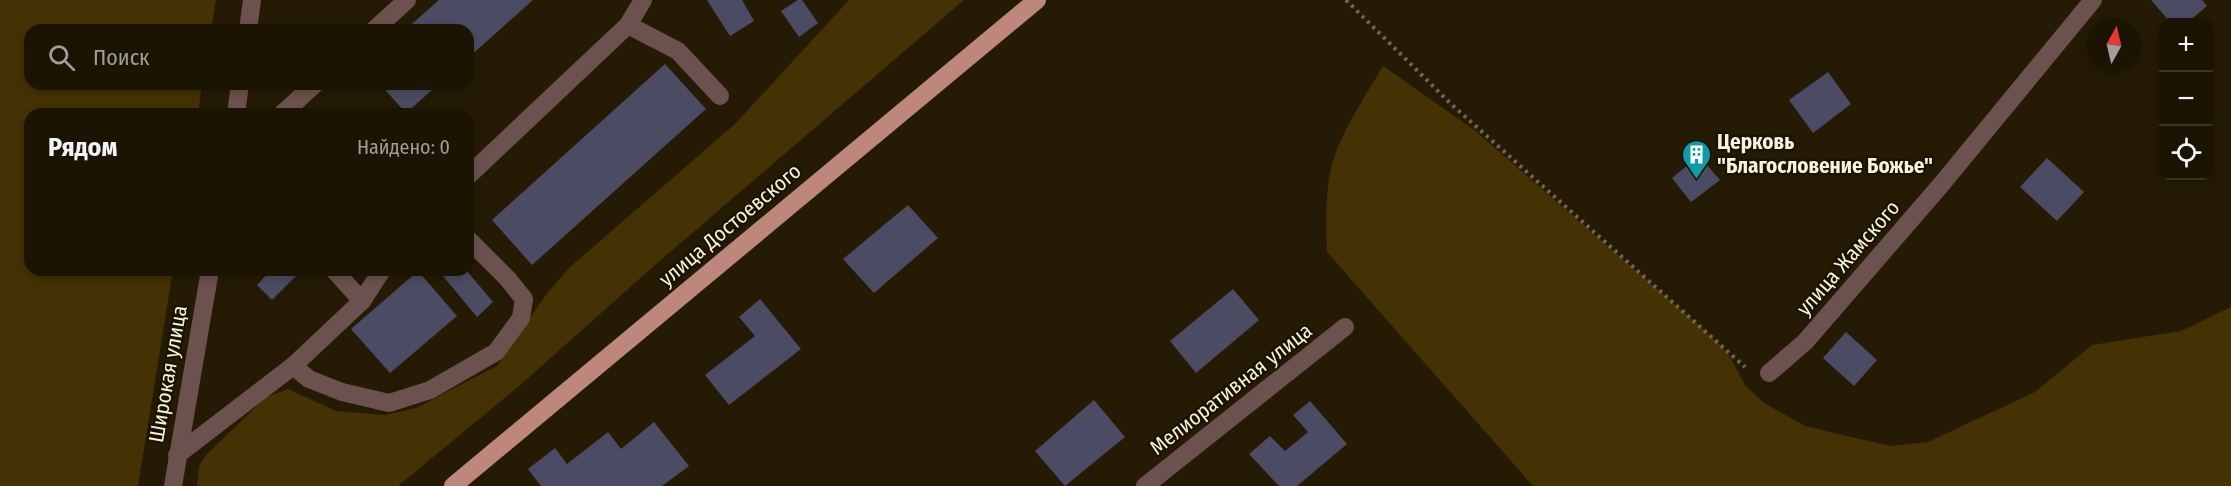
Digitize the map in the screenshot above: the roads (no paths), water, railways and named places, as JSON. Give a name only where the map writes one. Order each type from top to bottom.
[{"type":"main road","name":"улица Достоевского","points":[[453,486],[1036,0]]},
{"type":"street","points":[[249,24],[252,0]]},
{"type":"street","points":[[381,24],[407,0]]},
{"type":"street","points":[[474,170],[628,26],[643,0]]},
{"type":"street","name":"улица Жамского","points":[[1769,373],[1805,342],[1865,273],[2093,0]]},
{"type":"street","points":[[628,26],[678,51],[720,96]]},
{"type":"street","points":[[237,108],[239,90]]},
{"type":"street","points":[[289,108],[308,90]]},
{"type":"street","points":[[293,366],[309,379],[342,392],[389,402],[430,390],[496,352],[521,318],[524,299],[474,245]]},
{"type":"street","name":"Широкая улица","points":[[173,486],[209,276]]},
{"type":"street","points":[[339,276],[362,301]]},
{"type":"street","points":[[177,455],[293,366],[362,301],[378,276]]},
{"type":"street","name":"Мелиоративная улица","points":[[1145,486],[1345,327]]},
{"type":"place","name":"Церковь \"Благословение Божье\"","points":[[1696,180]]}]
